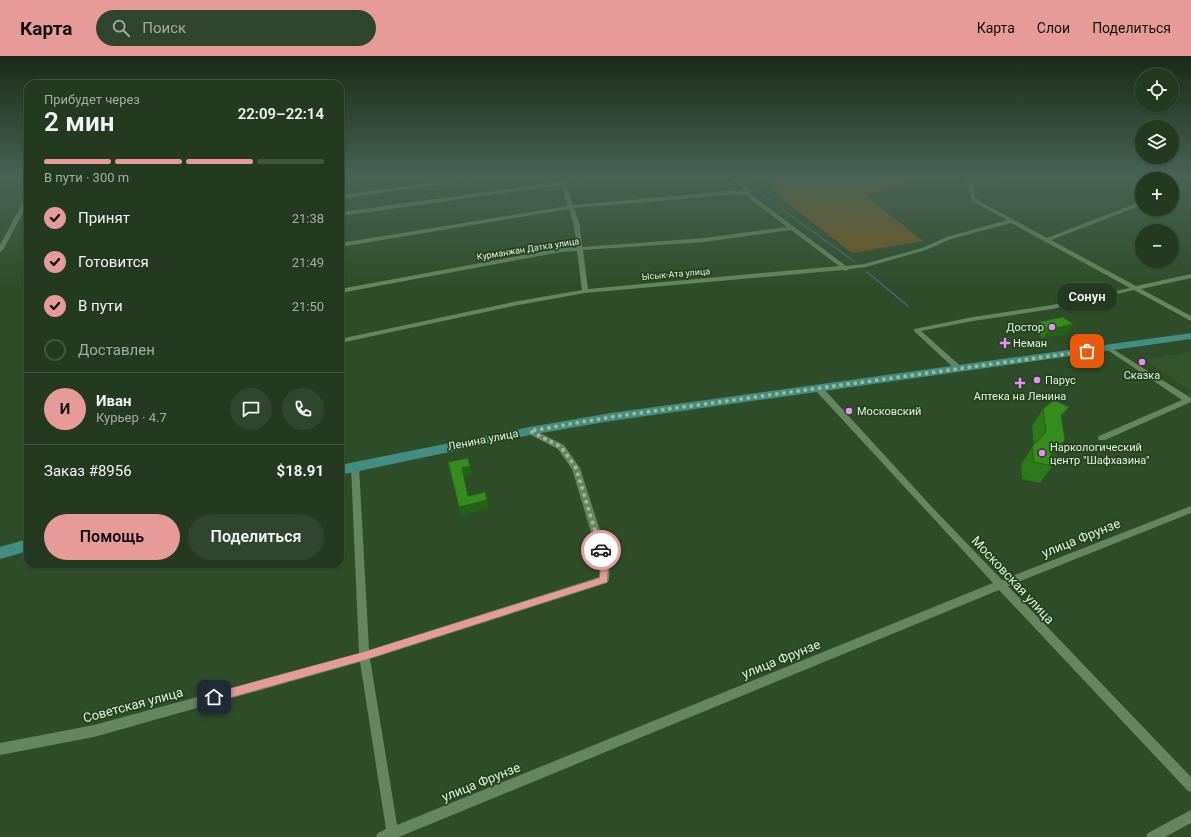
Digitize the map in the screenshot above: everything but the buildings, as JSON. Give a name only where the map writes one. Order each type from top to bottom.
[{"type":"main road","name":"Ленина улица","points":[[344,469],[530,431],[611,417],[1191,336]]},
{"type":"main road","points":[[0,553],[24,547]]},
{"type":"street","points":[[0,250],[20,212]]},
{"type":"street","points":[[344,244],[538,212]]},
{"type":"street","points":[[573,212],[577,226],[585,291]]},
{"type":"street","points":[[771,212],[846,269]]},
{"type":"street","points":[[997,212],[1191,319]]},
{"type":"street","points":[[1046,240],[1119,212]]},
{"type":"street","name":"Ысык-Ата улица","points":[[344,340],[513,304],[585,291],[846,269],[864,266],[924,249],[948,238],[1011,221]]},
{"type":"street","name":"Курманжан Датка улица","points":[[344,290],[554,252],[705,240],[792,228]]},
{"type":"street","points":[[960,369],[916,330],[973,319],[1052,307],[1191,276]]},
{"type":"street","points":[[1102,438],[1188,400],[1108,348]]},
{"type":"street","name":"Московская улица","points":[[819,388],[1000,585],[1191,786]]},
{"type":"street","name":"Советская улица","points":[[0,749],[94,731],[364,656],[604,580],[605,562],[576,468],[561,447],[530,431]]},
{"type":"street","points":[[355,466],[364,656],[389,836]]},
{"type":"street","name":"улица Фрунзе","points":[[389,836],[1000,585],[1191,509]]},
{"type":"street","points":[[1152,837],[1191,816]]},
{"type":"shaded area","points":[[800,212],[887,212],[923,241],[852,253]]},
{"type":"shaded area","points":[[1191,352],[1191,391],[1153,365],[1147,359]]},
{"type":"waterway","points":[[786,212],[855,262]]},
{"type":"waterway","points":[[867,272],[908,306]]},
{"type":"way so far","points":[[601,550],[576,468],[561,447],[530,431],[611,417],[1087,351]]},
{"type":"place","name":"Достор","points":[[1052,327]]},
{"type":"place","name":"Неман","points":[[1005,343]]},
{"type":"place","name":"Сонун","points":[[1087,351]]},
{"type":"place","name":"Сказка","points":[[1142,362]]},
{"type":"place","name":"Парус","points":[[1037,380]]},
{"type":"place","name":"Аптека на Ленина","points":[[1020,383]]},
{"type":"place","name":"Московский","points":[[849,411]]},
{"type":"place","name":"Наркологический центр \"Шафхазина\"","points":[[1042,453]]},
{"type":"route","points":[[214,697],[364,656],[604,580],[605,562],[601,550]]}]
